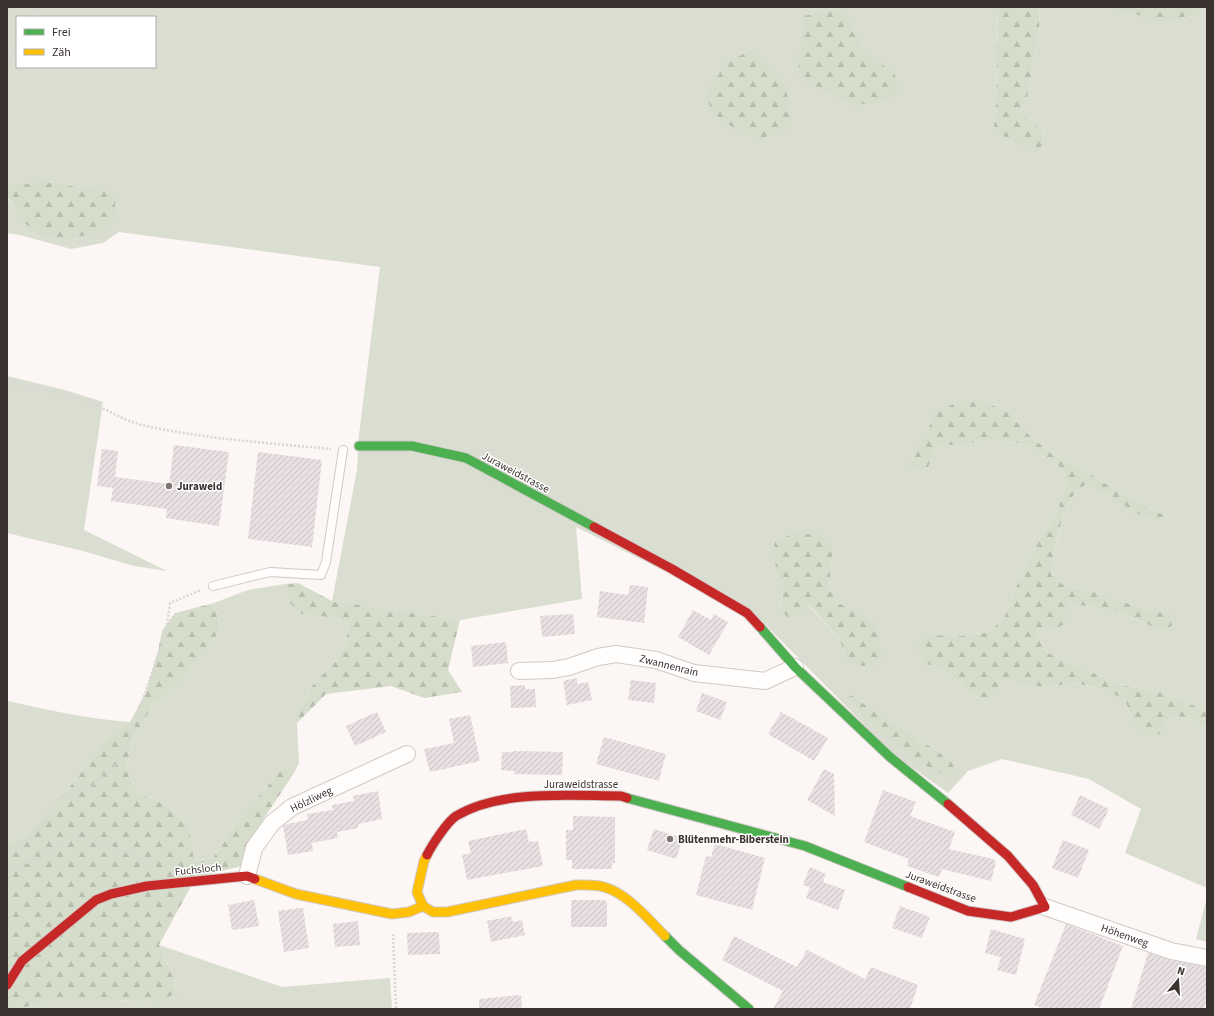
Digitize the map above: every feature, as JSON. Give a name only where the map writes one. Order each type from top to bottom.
[{"type":"street","name":"Juraweidstrasse","points":[[359,446],[412,446],[466,458],[672,569],[746,613],[795,667],[890,757],[946,802],[1008,856],[1033,885],[1045,907],[1012,917],[968,911],[805,846],[621,796],[527,796],[482,804],[456,817],[432,844],[424,861],[417,892],[423,906]]},
{"type":"street","name":"Zwannenrain","points":[[519,671],[553,670],[569,667],[598,657],[616,654],[656,660],[694,673],[765,681],[795,667]]},
{"type":"street","name":"Hölzliweg","points":[[247,876],[254,848],[272,823],[292,807],[407,754]]},
{"type":"street","name":"Fuchsloch","points":[[7,985],[22,961],[96,900],[111,894],[147,886],[247,876],[296,894],[392,914],[409,912],[423,906]]},
{"type":"street","points":[[423,906],[432,912],[447,912],[576,885],[605,887],[620,894],[631,903],[679,950],[749,1009]]},
{"type":"street","name":"Höhenweg","points":[[1045,907],[1171,951],[1207,958]]},
{"type":"lane","points":[[212,586],[270,572],[321,575],[326,562],[343,450]]},
{"type":"path","points":[[31,16],[37,7]]},
{"type":"path","points":[[7,69],[16,45]]},
{"type":"path","points":[[7,381],[66,394],[88,402],[112,414],[140,424],[200,436],[343,450]]},
{"type":"path","points":[[7,858],[28,839],[58,800],[93,786],[112,770],[127,746],[166,632],[170,603],[212,586]]},
{"type":"path","points":[[7,870],[33,860],[59,844],[71,840],[84,840],[122,851],[152,866]]},
{"type":"path","points":[[392,914],[396,1009]]},
{"type":"shaded area","points":[[7,7],[998,7],[996,104],[994,127],[1041,151],[1044,132],[1020,111],[1027,99],[1039,28],[1040,7],[1111,7],[1128,11],[1201,14],[1198,7],[1207,7],[1207,713],[1193,705],[1156,691],[1113,684],[1103,677],[1046,652],[1037,634],[1038,628],[1058,628],[1066,604],[1080,605],[1123,614],[1165,632],[1167,614],[1142,608],[1090,591],[1065,586],[1051,576],[1059,531],[1067,508],[1077,491],[1085,485],[1161,520],[1166,516],[1119,492],[1079,467],[1051,453],[1029,435],[934,414],[926,434],[927,469],[937,449],[944,445],[961,445],[989,440],[1019,443],[1042,454],[1067,472],[1065,489],[1057,511],[1038,542],[1017,585],[1004,618],[989,632],[961,636],[931,665],[951,675],[970,694],[989,702],[1004,678],[1023,684],[1043,687],[1075,683],[1105,690],[1125,700],[1133,723],[1169,716],[1184,717],[1207,726],[1207,888],[1125,853],[1141,809],[1089,779],[1002,759],[968,771],[948,793],[892,753],[759,618],[576,527],[582,599],[460,620],[332,601],[357,470],[359,435],[380,267],[119,232],[103,243],[71,249],[20,235],[7,233],[7,197],[24,223],[7,196]],"holes":[[[833,547],[829,588],[838,603],[858,612],[846,657],[839,638],[808,605],[799,613],[781,610],[783,592],[779,583],[778,573]],[[851,695],[880,715],[912,734],[951,761],[861,712],[848,700]]]},
{"type":"shaded area","points":[[7,376],[65,390],[103,402],[84,530],[167,571],[134,566],[83,551],[7,533]]},
{"type":"shaded area","points":[[285,584],[290,603],[300,614],[336,618],[348,624],[346,644],[333,665],[312,686],[303,704],[295,713],[294,721],[297,723],[299,763],[294,773],[283,768],[236,823],[213,858],[193,861],[188,823],[166,805],[137,792],[126,769],[132,742],[152,706],[183,679],[221,629],[214,603],[248,590]]},
{"type":"shaded area","points":[[7,701],[53,711],[114,721],[130,722],[106,739],[66,792],[26,835],[7,844]]},
{"type":"shaded area","points":[[1207,897],[1207,942],[1196,939]]},
{"type":"shaded area","points":[[159,945],[282,987],[390,978],[392,1009],[19,1009],[48,1000],[117,1000],[157,1002],[177,992],[174,979]]},
{"type":"green space","points":[[998,7],[1040,7],[1039,28],[1027,99],[1020,111],[1044,132],[1041,151],[1006,138],[994,127],[996,104]]},
{"type":"green space","points":[[1111,7],[1198,7],[1201,14],[1159,21]]},
{"type":"green space","points":[[837,9],[850,22],[863,53],[894,72],[899,90],[882,102],[854,105],[829,91],[811,85],[798,71],[804,16]]},
{"type":"green space","points":[[752,50],[786,88],[792,125],[761,139],[734,128],[713,114],[706,96],[726,62]]},
{"type":"green space","points":[[41,182],[99,190],[116,196],[113,223],[97,233],[65,239],[41,234],[24,223],[7,196],[9,186]]},
{"type":"green space","points":[[959,401],[985,402],[1007,412],[1029,435],[1051,453],[1079,467],[1119,492],[1166,516],[1161,520],[1140,515],[1109,496],[1085,485],[1077,491],[1067,508],[1059,531],[1051,575],[1065,586],[1090,591],[1142,608],[1168,614],[1172,625],[1165,632],[1123,614],[1080,605],[1066,604],[1066,622],[1058,628],[1038,628],[1037,634],[1046,652],[1103,677],[1113,684],[1156,691],[1193,705],[1207,713],[1207,726],[1184,717],[1169,716],[1159,735],[1139,733],[1133,723],[1125,700],[1105,690],[1076,683],[1043,687],[1023,684],[1004,678],[989,702],[970,694],[951,675],[931,665],[923,664],[919,645],[928,635],[961,636],[989,632],[1004,618],[1017,585],[1038,542],[1057,511],[1065,489],[1066,472],[1042,454],[1019,443],[989,440],[961,445],[944,445],[937,449],[927,469],[911,469],[911,465],[934,414]]},
{"type":"green space","points":[[794,533],[822,535],[833,547],[829,588],[838,603],[858,612],[876,625],[881,652],[880,658],[871,666],[862,666],[846,657],[839,638],[809,605],[799,613],[787,617],[781,610],[783,592],[779,583],[773,550],[775,542]]},
{"type":"green space","points":[[298,583],[332,601],[460,620],[448,670],[462,692],[424,698],[391,686],[326,694],[297,723],[294,721],[295,713],[303,704],[312,686],[333,665],[346,644],[348,624],[336,618],[300,614],[290,603],[285,584]]},
{"type":"green space","points":[[214,603],[221,629],[183,679],[152,706],[132,742],[126,769],[137,792],[166,805],[188,823],[194,861],[213,858],[236,823],[283,768],[294,773],[253,835],[242,866],[196,877],[159,945],[174,979],[177,993],[157,1002],[117,1000],[48,1000],[19,1009],[7,1009],[7,844],[26,835],[66,792],[106,739],[130,722],[146,692],[158,651],[162,631],[175,613]]},
{"type":"green space","points":[[851,695],[951,761],[956,772],[948,777],[920,763],[884,735],[847,699]]},
{"type":"building","name":"Juraweid","points":[[174,445],[229,452],[219,526],[166,518],[167,509],[111,501],[113,488],[97,486],[102,449],[118,451],[115,477],[169,484]]},
{"type":"building","points":[[258,452],[322,460],[312,547],[248,539]]},
{"type":"building","points":[[630,585],[648,587],[644,623],[597,617],[600,591],[628,595]]},
{"type":"building","points":[[693,610],[711,620],[714,614],[728,622],[709,655],[678,637]]},
{"type":"building","points":[[573,614],[575,634],[542,637],[540,616]]},
{"type":"building","points":[[506,642],[508,663],[473,667],[471,646]]},
{"type":"building","points":[[577,678],[577,684],[588,682],[592,700],[567,705],[563,681]]},
{"type":"building","points":[[631,680],[656,683],[654,703],[628,700]]},
{"type":"building","points":[[525,685],[525,689],[535,689],[536,707],[511,708],[510,686]]},
{"type":"building","points":[[702,693],[727,702],[720,720],[696,711]]},
{"type":"building","points":[[377,712],[386,732],[355,746],[346,726]]},
{"type":"building","points":[[781,712],[828,738],[814,761],[768,734]]},
{"type":"building","points":[[470,715],[480,761],[430,772],[424,749],[454,743],[449,719]]},
{"type":"building","points":[[604,737],[666,754],[659,781],[596,764]]},
{"type":"building","points":[[502,752],[563,752],[562,775],[514,774],[514,771],[501,770]]},
{"type":"building","points":[[824,769],[834,774],[835,816],[807,800]]},
{"type":"building","points":[[883,790],[916,802],[910,816],[955,832],[949,849],[993,859],[996,862],[991,881],[942,869],[939,877],[907,866],[909,859],[864,842]]},
{"type":"building","points":[[378,791],[382,819],[358,824],[358,828],[337,832],[338,838],[312,843],[313,851],[288,855],[283,826],[308,820],[307,814],[333,810],[332,805],[354,801],[353,796]]},
{"type":"building","points":[[1080,795],[1109,809],[1099,829],[1071,815]]},
{"type":"building","points":[[573,816],[615,817],[615,863],[612,863],[612,869],[572,869],[572,860],[566,860],[566,830],[573,830]]},
{"type":"building","points":[[526,829],[529,842],[538,841],[543,866],[467,880],[462,855],[471,853],[468,841]]},
{"type":"building","points":[[654,829],[683,838],[676,859],[647,850]]},
{"type":"building","points":[[1063,840],[1089,850],[1078,878],[1052,868]]},
{"type":"building","points":[[715,844],[765,858],[752,910],[696,895],[706,856],[711,857]]},
{"type":"building","points":[[810,867],[826,874],[823,882],[845,890],[838,910],[806,898],[810,887],[803,885]]},
{"type":"building","points":[[254,900],[259,926],[232,930],[228,905]]},
{"type":"building","points":[[571,900],[604,900],[607,902],[607,927],[571,927]]},
{"type":"building","points":[[900,906],[930,917],[922,938],[892,928]]},
{"type":"building","points":[[303,908],[309,948],[284,952],[278,911]]},
{"type":"building","points":[[511,916],[513,922],[522,920],[525,935],[491,942],[487,921]]},
{"type":"building","points":[[358,921],[360,945],[335,947],[333,924]]},
{"type":"building","points":[[1066,924],[1123,946],[1099,1009],[1044,1009],[1034,1005]]},
{"type":"building","points":[[991,929],[1025,939],[1016,975],[997,970],[1001,957],[985,953]]},
{"type":"building","points":[[439,932],[440,954],[408,955],[407,933]]},
{"type":"building","points":[[734,936],[797,967],[807,950],[865,979],[871,967],[918,985],[910,1009],[773,1009],[783,991],[722,960]]},
{"type":"building","points":[[1148,953],[1169,960],[1207,967],[1207,998],[1204,1009],[1131,1009]]},
{"type":"building","points":[[521,995],[522,1009],[479,1009],[479,999]]},
{"type":"traffic: fast","points":[[359,446],[412,446],[466,458],[594,527]]},
{"type":"traffic: fast","points":[[760,627],[795,667],[890,757],[948,804]]},
{"type":"traffic: fast","points":[[627,798],[805,846],[908,887]]},
{"type":"traffic: fast","points":[[665,936],[679,950],[749,1009]]},
{"type":"traffic: slow","points":[[427,855],[424,861],[417,892],[423,906],[433,912],[447,912],[576,885],[594,885],[613,890],[621,895],[637,908],[665,936]]},
{"type":"traffic: slow","points":[[255,879],[296,894],[392,914],[409,912],[423,906]]},
{"type":"traffic: jam","points":[[594,527],[672,569],[747,613],[760,627]]},
{"type":"traffic: jam","points":[[427,855],[444,828],[452,819],[474,807],[494,801],[558,795],[621,796],[627,798]]},
{"type":"traffic: jam","points":[[908,887],[968,911],[1011,917],[1045,907],[1033,885],[1008,856],[948,804]]},
{"type":"traffic: jam","points":[[7,985],[22,961],[96,900],[111,894],[147,886],[247,876],[255,879]]},
{"type":"place","name":"Juraweid","points":[[169,486]]},
{"type":"place","name":"Blütenmehr-Biberstein","points":[[670,839]]}]
